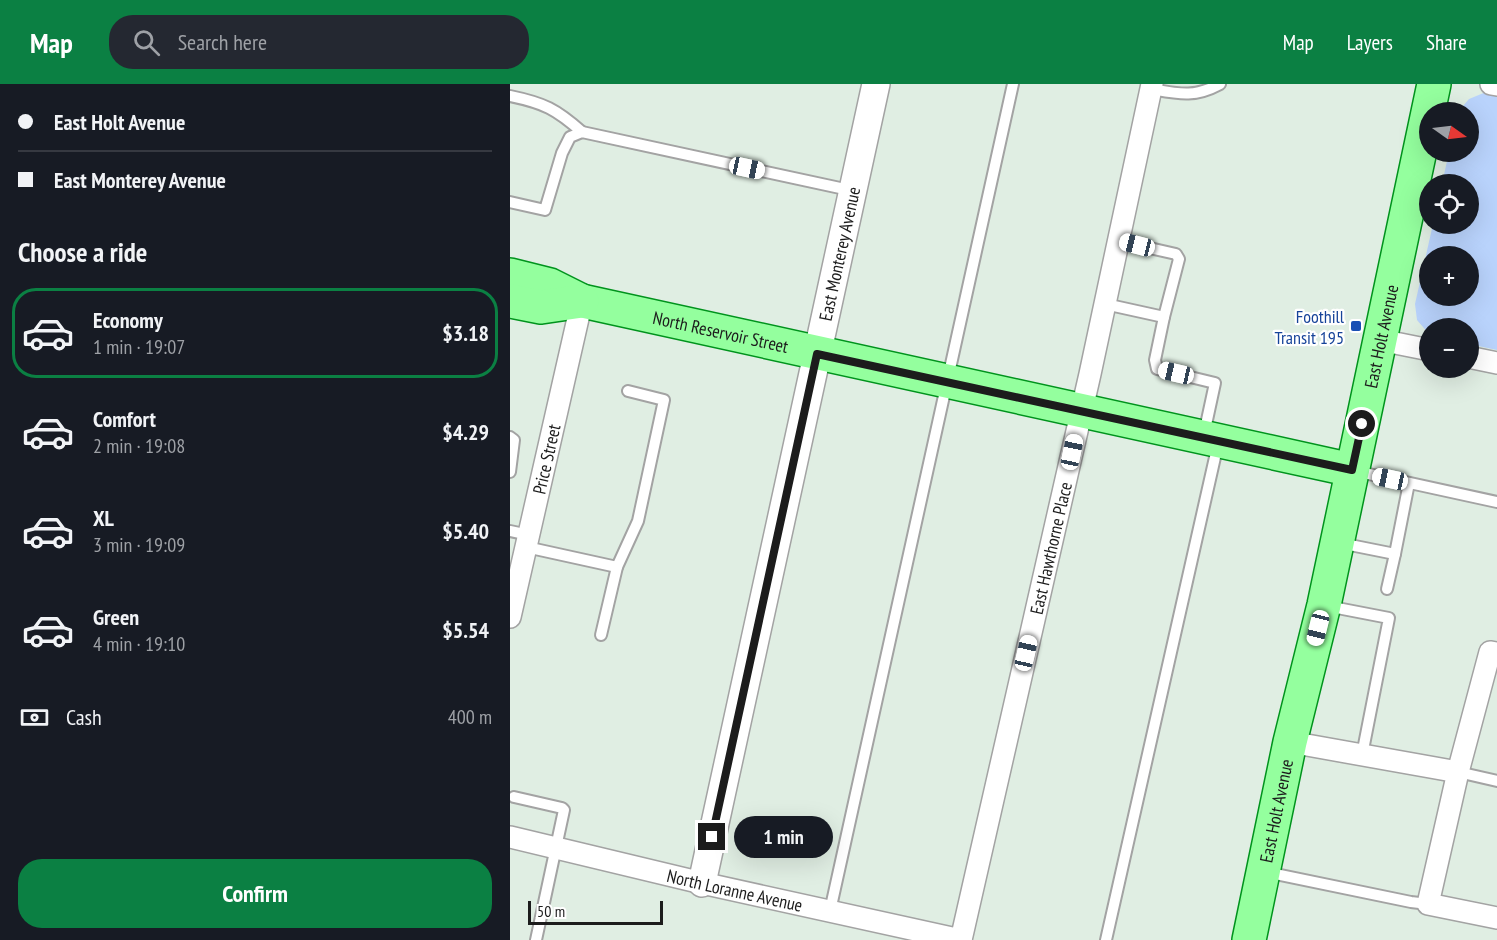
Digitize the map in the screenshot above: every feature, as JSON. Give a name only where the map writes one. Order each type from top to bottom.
[{"type":"main road","name":"East Holt Avenue","points":[[1249,940],[1290,742],[1324,605],[1434,84]]},
{"type":"main road","name":"North Reservoir Street","points":[[510,275],[550,285],[582,301],[1352,470]]},
{"type":"main road","name":"North Reservoir Street","points":[[510,301],[541,308],[582,301]]},
{"type":"street","name":"East Monterey Avenue","points":[[702,883],[876,84]]},
{"type":"street","points":[[1491,84],[1497,85]]},
{"type":"street","name":"East Hawthorne Place","points":[[961,940],[1082,410],[1152,86]]},
{"type":"street","name":"Price Street","points":[[510,617],[522,537],[582,301]]},
{"type":"street","points":[[1380,340],[1419,348]]},
{"type":"street","points":[[1479,359],[1497,363]]},
{"type":"street","points":[[1494,652],[1458,772],[1428,904],[1497,918]]},
{"type":"street","points":[[1290,742],[1458,772]]},
{"type":"street","name":"North Loranne Avenue","points":[[510,837],[702,883],[961,940]]},
{"type":"lane","points":[[830,911],[1013,84]]},
{"type":"lane","points":[[1152,86],[1183,95],[1208,91],[1220,84]]},
{"type":"lane","points":[[510,96],[540,102],[566,117],[582,132],[854,191]]},
{"type":"lane","points":[[510,202],[545,210],[562,153],[570,137],[582,132]]},
{"type":"lane","points":[[1106,940],[1211,439],[1215,382],[1157,369],[1155,360],[1179,259],[1176,255],[1119,241]]},
{"type":"lane","points":[[1105,304],[1164,317]]},
{"type":"lane","points":[[601,635],[617,567],[638,521],[664,400],[628,391]]},
{"type":"lane","points":[[510,437],[514,440],[510,472]]},
{"type":"lane","points":[[1352,470],[1497,502]]},
{"type":"lane","points":[[1387,589],[1409,483]]},
{"type":"lane","points":[[522,537],[617,567]]},
{"type":"lane","points":[[1337,542],[1395,554]]},
{"type":"lane","points":[[1324,605],[1389,618],[1362,755]]},
{"type":"lane","points":[[1458,772],[1497,781]]},
{"type":"lane","points":[[514,797],[562,807],[564,814],[536,940]]},
{"type":"lane","points":[[1263,871],[1428,904]]},
{"type":"shaded area","points":[[1486,92],[1497,95],[1497,350],[1479,346],[1479,318],[1419,318],[1419,322],[1415,304],[1419,286],[1419,306],[1479,306],[1479,246],[1428,246],[1431,234],[1479,234],[1479,174],[1444,174],[1447,162],[1479,162],[1479,102],[1466,102]]},
{"type":"place","name":"Foothill Transit 195","points":[[1356,326]]},
{"type":"route","points":[[712,837],[817,354],[1352,470],[1362,424]]}]
